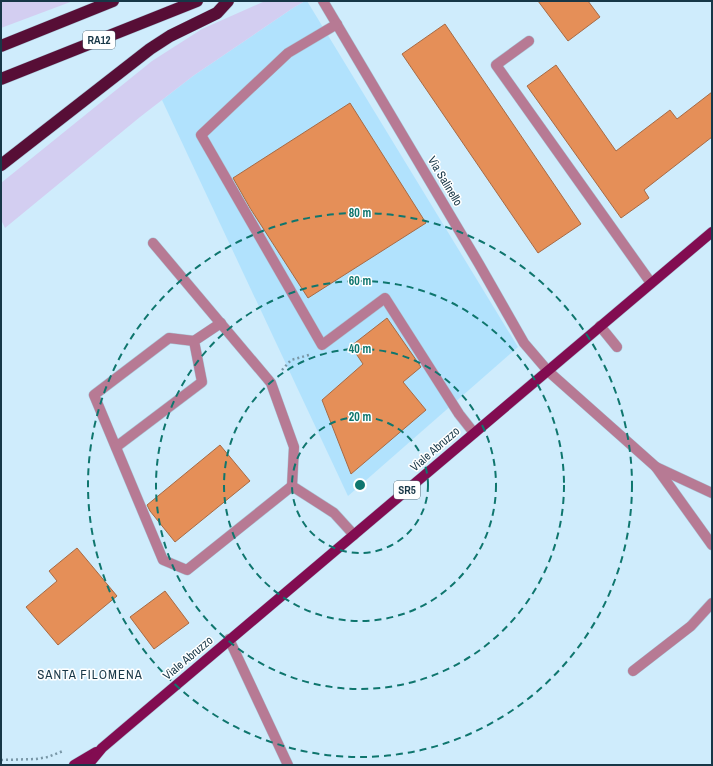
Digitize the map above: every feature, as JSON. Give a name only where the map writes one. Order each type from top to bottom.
[{"type":"highway","name":"RA12","points":[[1,46],[113,1]]},
{"type":"highway","name":"RA12","points":[[1,79],[197,1]]},
{"type":"highway","points":[[1,166],[150,49],[170,36],[217,13],[228,1]]},
{"type":"main road","name":"Viale Abruzzo","points":[[74,765],[102,748],[712,232]]},
{"type":"main road","name":"Viale Abruzzo","points":[[88,765],[102,748]]},
{"type":"street","name":"Via Salinello","points":[[323,1],[475,257],[524,343],[548,371],[656,467]]},
{"type":"street","points":[[337,24],[288,53],[201,135],[322,344],[386,298],[459,414],[474,433]]},
{"type":"street","points":[[529,41],[496,65],[651,283]]},
{"type":"street","points":[[153,243],[221,323],[270,383],[294,447],[292,486],[187,570],[163,560],[94,395],[169,338],[194,341],[221,323]]},
{"type":"street","points":[[600,326],[617,347]]},
{"type":"street","points":[[116,447],[202,382],[194,341]]},
{"type":"street","points":[[656,467],[712,493]]},
{"type":"street","points":[[656,467],[712,545]]},
{"type":"street","points":[[292,486],[334,513],[354,535]]},
{"type":"street","points":[[633,672],[691,626],[712,604]]},
{"type":"street","points":[[229,639],[288,765]]},
{"type":"path","points":[[270,383],[291,360],[310,354],[322,344]]},
{"type":"path","points":[[1,760],[36,759],[48,757],[68,750]]},
{"type":"shaded area","points":[[1,1],[73,1],[1,28]]},
{"type":"shaded area","points":[[265,1],[305,1],[193,76],[140,117],[5,228],[1,220],[1,183],[152,61],[202,29]]},
{"type":"shaded area","points":[[307,1],[518,347],[348,496],[162,100],[193,76]]},
{"type":"building","points":[[538,1],[588,1],[600,17],[568,41]]},
{"type":"building","points":[[445,24],[581,224],[538,253],[402,54]]},
{"type":"building","points":[[556,65],[616,151],[670,110],[677,119],[712,92],[712,137],[644,190],[649,198],[621,218],[527,86]]},
{"type":"building","points":[[350,103],[426,223],[308,298],[250,208],[233,178]]},
{"type":"building","points":[[387,318],[421,367],[403,382],[426,410],[351,474],[322,400],[363,364],[351,346]]},
{"type":"building","points":[[220,445],[250,481],[175,542],[150,511],[147,505]]},
{"type":"building","points":[[77,548],[117,596],[58,645],[26,607],[57,581],[49,571]]},
{"type":"building","points":[[165,591],[189,623],[154,649],[130,617]]},
{"type":"district","name":"SANTA FILOMENA","points":[[90,674]]}]
